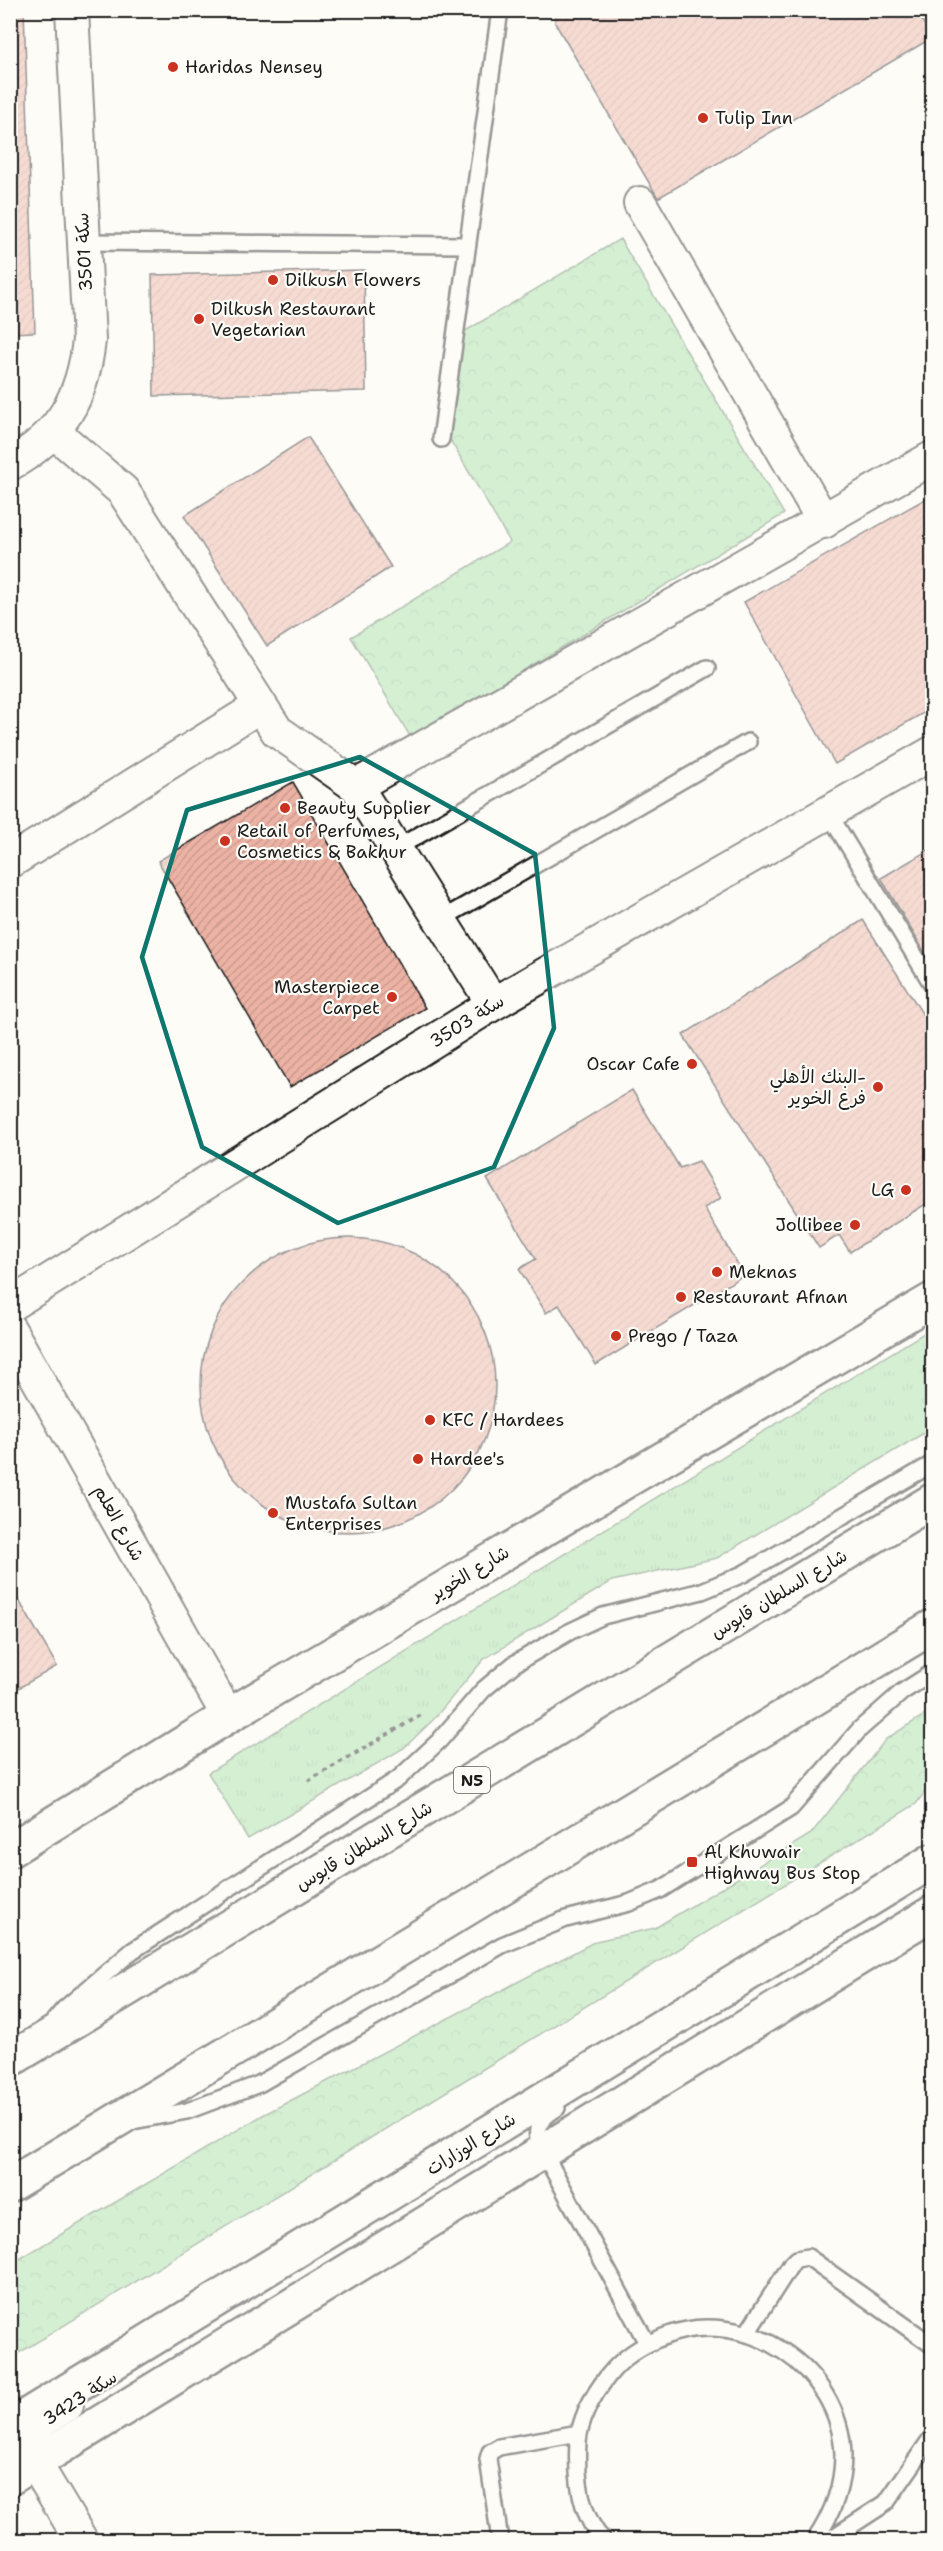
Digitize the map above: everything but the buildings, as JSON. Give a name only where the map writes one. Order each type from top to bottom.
[{"type":"main road","name":"شارع الخوير","points":[[10,1850],[228,1716],[933,1300]]},
{"type":"main road","name":"شارع السلطان قابوس","points":[[22,2053],[933,1501]]},
{"type":"main road","points":[[10,2185],[933,1627]]},
{"type":"main road","name":"شارع الوزارات","points":[[10,2426],[933,1861]]},
{"type":"main road","points":[[23,2470],[933,1913]]},
{"type":"street","name":"سكة 3501","points":[[10,464],[33,452],[54,432],[74,400],[86,370],[89,340],[72,10]]},
{"type":"street","points":[[640,203],[824,522]]},
{"type":"street","points":[[54,432],[123,491],[277,731],[356,786],[493,1004]]},
{"type":"street","points":[[356,786],[933,458]]},
{"type":"street","points":[[10,862],[261,706]]},
{"type":"street","name":"سكة 3503","points":[[10,1305],[493,1004],[933,753]]},
{"type":"street","name":"شارع العلم","points":[[10,1330],[228,1716]]},
{"type":"street","name":"سكة 3423","points":[[81,2541],[23,2470],[34,2429],[40,2422],[167,2341],[196,2312]]},
{"type":"lane","points":[[441,439],[500,10]]},
{"type":"lane","points":[[84,242],[468,245]]},
{"type":"lane","points":[[395,849],[707,668]]},
{"type":"lane","points":[[440,920],[748,742]]},
{"type":"lane","points":[[828,812],[933,984]]},
{"type":"lane","points":[[22,2053],[64,2009],[132,1951],[398,1779],[439,1741],[483,1690],[513,1664],[561,1636],[603,1616],[702,1591],[743,1574],[933,1464]]},
{"type":"lane","points":[[112,2124],[187,2111],[250,2088],[502,1945],[555,1923],[629,1903],[660,1890],[791,1808],[860,1729],[902,1692],[933,1673]]},
{"type":"lane","points":[[647,2343],[542,2152],[537,2128],[546,2115],[652,2050],[665,2039],[685,2013]]},
{"type":"lane","points":[[747,2333],[792,2263],[796,2259],[808,2257],[933,2345]]},
{"type":"lane","points":[[603,2541],[583,2503],[576,2468],[579,2433],[592,2396],[616,2366],[647,2343],[671,2333],[696,2328],[722,2328],[747,2333],[778,2346],[803,2366],[824,2392],[837,2422],[843,2454],[840,2487],[830,2518],[815,2541]]},
{"type":"lane","points":[[500,2541],[488,2459],[490,2452],[499,2447],[579,2433]]},
{"type":"lane","points":[[829,2541],[886,2503],[933,2437]]},
{"type":"path","points":[[308,1781],[424,1713]]},
{"type":"highlighted area","points":[[360,757],[535,854],[554,1028],[494,1167],[338,1223],[202,1147],[142,957],[187,810]]},
{"type":"green space","points":[[620,239],[784,514],[411,738],[351,637],[510,542],[449,438],[462,333]]},
{"type":"green space","points":[[932,1328],[932,1428],[717,1558],[612,1581],[484,1659],[433,1720],[404,1748],[248,1839],[208,1773]]},
{"type":"green space","points":[[932,1710],[932,1782],[916,1804],[11,2358],[11,2264],[263,2115],[596,1941],[655,1928],[811,1834],[886,1739]]},
{"type":"place","name":"Haridas Nensey","points":[[173,67]]},
{"type":"place","name":"Tulip Inn","points":[[703,118]]},
{"type":"place","name":"Dilkush Flowers","points":[[273,280]]},
{"type":"place","name":"Dilkush Restaurant Vegetarian","points":[[199,319]]},
{"type":"place","name":"Beauty Supplier","points":[[285,808]]},
{"type":"place","name":"Retail of Perfumes, Cosmetics & Bakhur","points":[[225,841]]},
{"type":"place","name":"Masterpiece Carpet","points":[[392,997]]},
{"type":"place","name":"Oscar Cafe","points":[[692,1064]]},
{"type":"place","name":"البنك الأهلي- فرع الخوير","points":[[878,1087]]},
{"type":"place","name":"LG","points":[[906,1190]]},
{"type":"place","name":"Jollibee","points":[[855,1225]]},
{"type":"place","name":"Meknas","points":[[717,1272]]},
{"type":"place","name":"Restaurant Afnan","points":[[681,1297]]},
{"type":"place","name":"Prego / Taza","points":[[616,1336]]},
{"type":"place","name":"KFC / Hardees","points":[[430,1420]]},
{"type":"place","name":"Hardee's","points":[[418,1459]]},
{"type":"place","name":"Mustafa Sultan Enterprises","points":[[273,1513]]},
{"type":"place","name":"Al Khuwair Highway Bus Stop","points":[[692,1862]]}]
